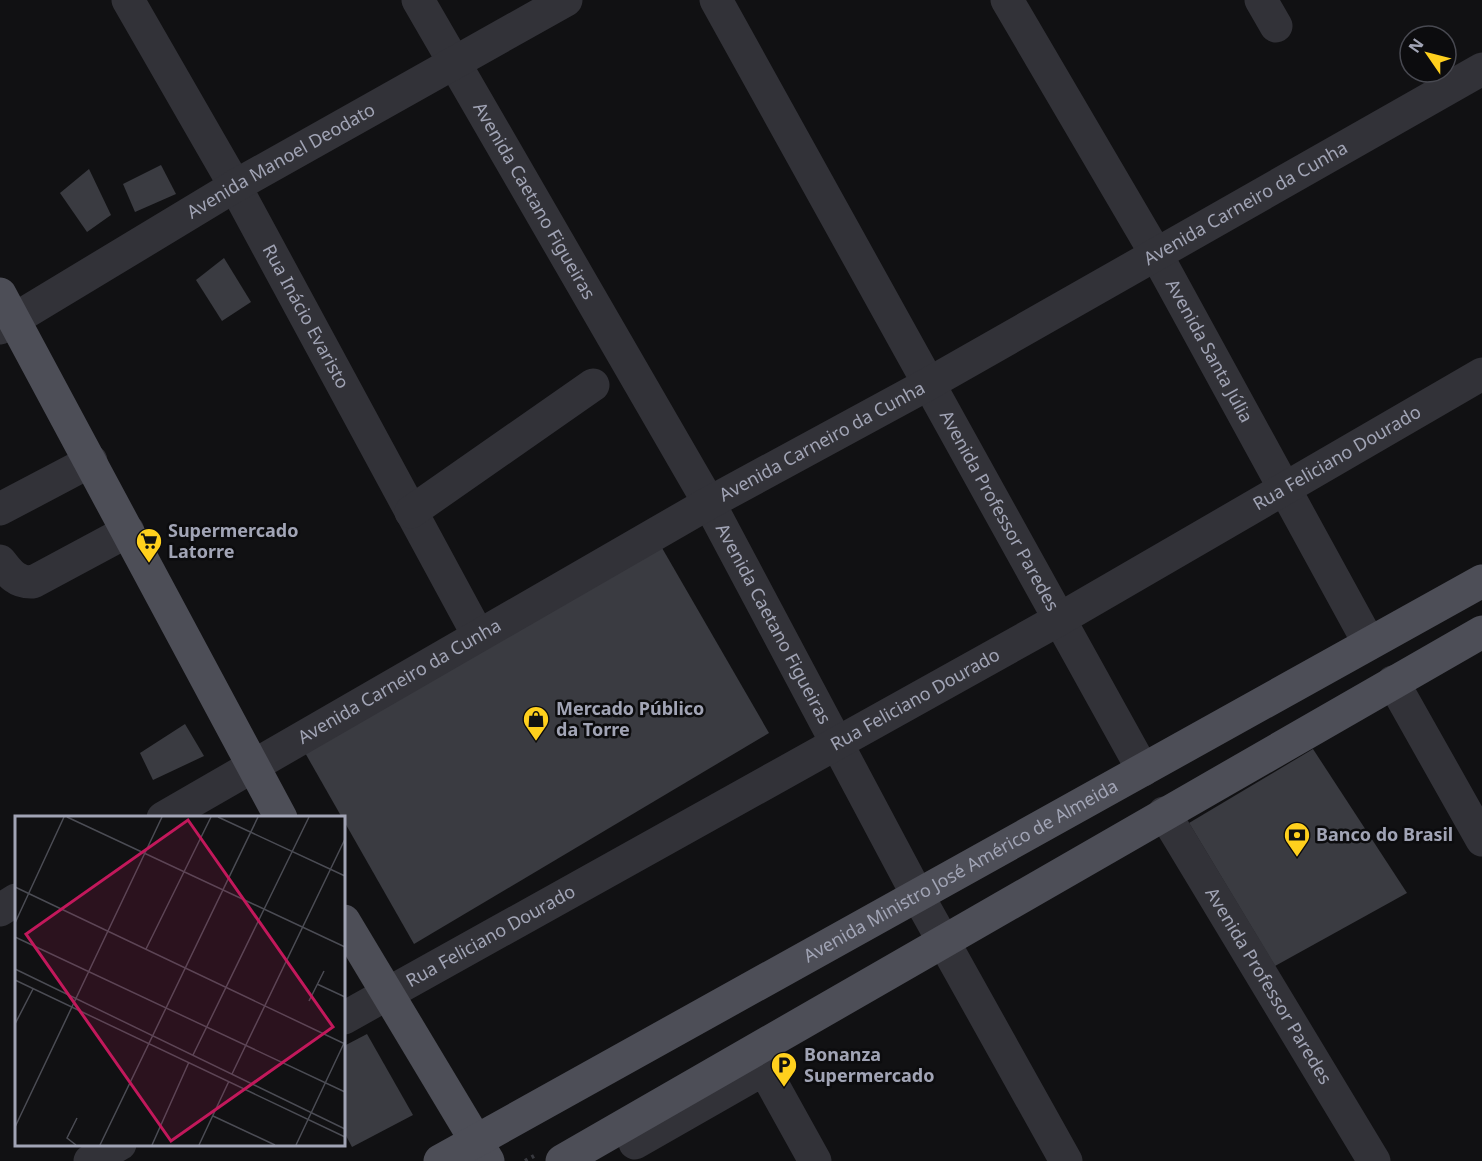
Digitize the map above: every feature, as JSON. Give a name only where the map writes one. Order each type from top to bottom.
[{"type":"main road","points":[[5,314],[91,461],[280,816]]},
{"type":"main road","name":"Avenida Ministro José Américo de Almeida","points":[[440,1161],[482,1151],[918,896],[1482,581]]},
{"type":"main road","points":[[562,1161],[635,1143],[943,941],[1482,632]]},
{"type":"main road","points":[[345,923],[482,1151]]},
{"type":"street","name":"Rua Inácio Evaristo","points":[[128,0],[236,186],[478,635]]},
{"type":"street","name":"Avenida Caetano Figueiras","points":[[418,0],[709,503],[918,896],[1066,1161]]},
{"type":"street","name":"Avenida Manoel Deodato","points":[[5,314],[454,65],[566,0]]},
{"type":"street","name":"Avenida Professor Paredes","points":[[716,0],[1143,770]]},
{"type":"street","name":"Avenida Santa Júlia","points":[[1007,0],[1156,254],[1369,643]]},
{"type":"street","name":"Avenida Carneiro da Cunha","points":[[166,816],[709,503],[930,383],[1482,69]]},
{"type":"street","name":"Rua Feliciano Dourado","points":[[345,1017],[1058,620],[1482,374]]},
{"type":"street","points":[[411,512],[593,385]]},
{"type":"street","points":[[0,509],[91,461]]},
{"type":"street","points":[[0,561],[10,574],[22,582],[33,582],[129,531]]},
{"type":"street","points":[[1393,682],[1482,840]]},
{"type":"street","name":"Avenida Professor Paredes","points":[[1164,813],[1374,1161]]},
{"type":"street","points":[[0,910],[15,901]]},
{"type":"street","points":[[635,1143],[761,1071],[767,1075],[815,1161]]},
{"type":"street","points":[[90,1161],[116,1146]]},
{"type":"building","points":[[161,165],[176,194],[135,212],[123,184]]},
{"type":"building","points":[[89,169],[111,215],[87,232],[60,193]]},
{"type":"building","points":[[224,258],[251,302],[222,321],[196,280]]},
{"type":"building","name":"Mercado Público da Torre","points":[[658,541],[769,733],[414,944],[345,823],[345,816],[341,816],[304,751]]},
{"type":"building","points":[[185,724],[204,756],[153,780],[140,753]]},
{"type":"building","name":"Banco do Brasil","points":[[1313,749],[1407,893],[1275,966],[1189,823]]},
{"type":"building","points":[[367,1034],[413,1115],[352,1147],[345,1134],[345,1045]]},
{"type":"place","name":"Supermercado Latorre","points":[[149,564]]},
{"type":"place","name":"Mercado Público da Torre","points":[[536,742]]},
{"type":"place","name":"Banco do Brasil","points":[[1297,858]]},
{"type":"place","name":"Bonanza Supermercado","points":[[784,1088]]}]
